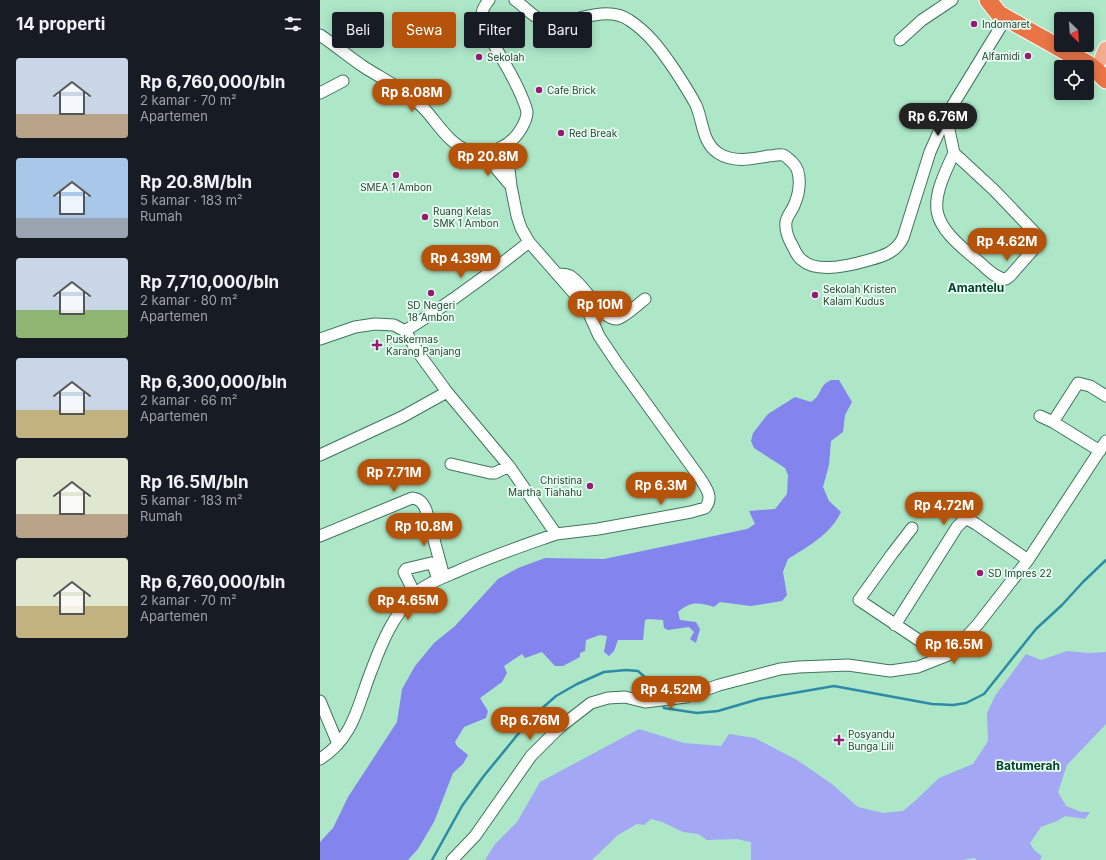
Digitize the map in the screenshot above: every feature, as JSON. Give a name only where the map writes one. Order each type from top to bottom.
[{"type":"highway","points":[[988,0],[999,14],[1076,57],[1098,72],[1106,80]]},
{"type":"highway","points":[[1076,57],[1105,59]]},
{"type":"street","points":[[320,35],[363,67],[411,97],[427,112],[450,139],[468,151],[483,153],[496,150],[506,145],[526,121],[527,112],[517,86],[484,24],[482,14],[484,7],[489,0]]},
{"type":"street","points":[[515,0],[538,19],[548,23],[562,23],[585,17],[610,14],[628,19],[647,34],[661,49],[684,82],[697,107],[705,137],[710,146],[717,153],[728,158],[741,160],[783,155],[793,162],[798,172],[798,195],[788,216],[786,224],[789,240],[800,258],[806,263],[829,267],[852,265],[878,258],[892,252],[900,245],[930,152],[946,116],[1006,18]]},
{"type":"street","points":[[900,40],[922,20],[952,0]]},
{"type":"street","points":[[320,93],[343,81]]},
{"type":"street","points":[[946,116],[954,153],[994,190],[1039,236],[1039,243],[1006,279],[998,277],[964,249],[945,230],[937,215],[937,199],[941,179],[954,153]]},
{"type":"street","points":[[320,758],[338,744],[348,732],[392,622],[415,594],[425,587],[491,556],[556,534],[598,529],[691,512],[705,508],[709,500],[709,495],[700,478],[599,336],[586,306],[529,242],[521,228],[517,216],[511,186],[506,145]]},
{"type":"street","points":[[483,153],[511,186]]},
{"type":"street","points":[[405,332],[500,265],[529,242]]},
{"type":"street","points":[[558,274],[568,275],[577,280],[601,310],[609,317],[617,319],[645,299]]},
{"type":"street","points":[[320,339],[355,327],[375,324],[394,325],[405,332],[447,392],[509,466],[556,534]]},
{"type":"street","points":[[1053,422],[1078,383],[1090,386],[1106,396]]},
{"type":"street","points":[[320,455],[402,417],[447,392]]},
{"type":"street","points":[[1040,416],[1053,422],[1100,451]]},
{"type":"street","points":[[452,860],[475,836],[531,756],[560,727],[591,703],[625,697],[644,702],[686,697],[719,685],[780,669],[816,665],[848,665],[890,671],[918,666],[951,654],[978,624],[1028,560],[1106,441]]},
{"type":"street","points":[[450,464],[490,473],[495,473],[509,466]]},
{"type":"street","points":[[320,536],[412,498],[416,499],[424,504],[426,510],[441,579]]},
{"type":"street","points":[[895,625],[957,527],[963,521],[967,520],[976,524],[1028,560]]},
{"type":"street","points":[[912,528],[859,600],[923,643],[941,658]]},
{"type":"street","points":[[415,594],[404,572],[406,569],[431,562],[441,579]]},
{"type":"street","points":[[320,701],[338,744]]},
{"type":"shaded area","points":[[831,380],[839,380],[852,402],[845,415],[843,432],[831,441],[829,465],[823,487],[829,501],[841,512],[837,520],[825,533],[788,559],[783,572],[787,595],[782,601],[751,606],[720,602],[714,607],[699,603],[691,604],[682,608],[678,612],[680,620],[696,622],[700,629],[696,643],[690,639],[694,632],[689,627],[668,630],[664,628],[663,620],[648,619],[645,620],[643,640],[618,640],[614,651],[609,656],[604,652],[607,636],[600,635],[586,640],[585,651],[580,653],[580,657],[563,666],[555,666],[542,652],[525,658],[522,654],[504,666],[507,673],[502,682],[480,698],[488,711],[486,718],[464,727],[455,742],[457,746],[468,755],[463,764],[453,773],[434,822],[418,849],[408,860],[320,860],[320,842],[333,828],[348,797],[397,722],[402,689],[415,666],[434,643],[455,626],[498,579],[518,568],[545,558],[604,559],[747,529],[755,524],[749,511],[775,509],[787,494],[788,475],[785,468],[754,448],[751,441],[753,433],[768,414],[795,397],[811,402],[815,399],[822,387]]},
{"type":"shaded area","points":[[1067,651],[1089,653],[1106,652],[1106,724],[1067,765],[1058,792],[1066,806],[1081,812],[1090,812],[1085,819],[1065,816],[1057,821],[1041,827],[1030,843],[1034,850],[1042,856],[1040,860],[976,860],[975,858],[962,860],[751,860],[751,842],[736,839],[707,840],[698,834],[683,832],[662,822],[651,819],[644,825],[637,824],[618,835],[592,860],[485,860],[495,844],[517,822],[540,782],[639,729],[684,743],[721,746],[729,734],[755,738],[797,760],[832,784],[858,807],[883,813],[903,811],[939,778],[973,764],[988,741],[987,713],[995,696],[1026,654],[1041,660]]},
{"type":"waterway","points":[[662,702],[664,708],[697,713],[718,711],[759,699],[834,686],[932,704],[953,705],[966,703],[984,694],[1036,629],[1106,560]]},
{"type":"waterway","points":[[432,860],[462,806],[483,777],[532,717],[556,696],[577,684],[604,672],[626,670],[638,671],[647,679],[660,698]]},
{"type":"place","name":"Indomaret","points":[[974,24]]},
{"type":"place","name":"Alfamidi","points":[[1028,56]]},
{"type":"place","name":"Sekolah","points":[[479,57]]},
{"type":"place","name":"Cafe Brick","points":[[539,90]]},
{"type":"place","name":"Red Break","points":[[561,133]]},
{"type":"place","name":"SMEA 1 Ambon","points":[[396,175]]},
{"type":"place","name":"Ruang Kelas SMK 1 Ambon","points":[[425,217]]},
{"type":"place","name":"SD Negeri 18 Ambon","points":[[431,293]]},
{"type":"place","name":"Sekolah Kristen Kalam Kudus","points":[[815,295]]},
{"type":"place","name":"Puskermas Karang Panjang","points":[[377,345]]},
{"type":"place","name":"Christina Martha Tiahahu","points":[[590,486]]},
{"type":"place","name":"SD Impres 22","points":[[980,573]]},
{"type":"place","name":"Posyandu Bunga Lili","points":[[839,740]]},
{"type":"district","name":"Amantelu","points":[[976,287]]},
{"type":"district","name":"Batumerah","points":[[1028,765]]}]
